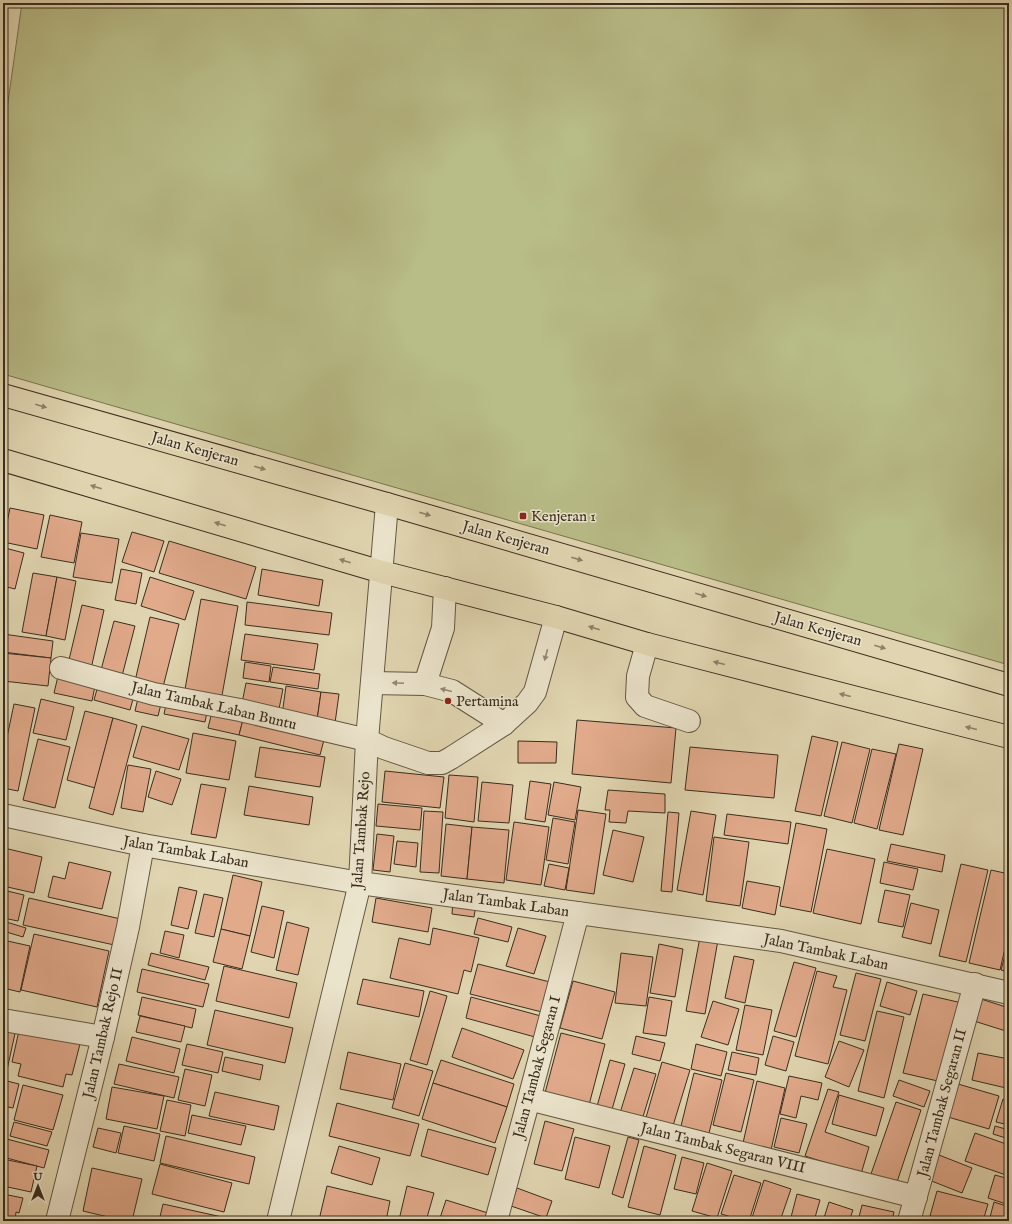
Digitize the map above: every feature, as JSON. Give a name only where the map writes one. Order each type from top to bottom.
[{"type":"highway","name":"Jalan Kenjeran","points":[[3,395],[388,504],[1009,685]]},
{"type":"highway","points":[[3,460],[382,572],[556,617],[647,644],[1009,738]]},
{"type":"street","name":"Jalan Tambak Rejo","points":[[278,1221],[360,882],[367,740],[388,504]]},
{"type":"street","points":[[425,684],[443,628],[445,588]]},
{"type":"street","name":"Jalan Tambak Laban Buntu","points":[[61,668],[154,694],[240,710],[367,740],[384,748],[428,763],[442,763],[504,724],[527,703],[536,692],[556,617]]},
{"type":"street","points":[[647,644],[638,676],[637,697],[645,706],[689,721]]},
{"type":"street","points":[[372,683],[425,684],[452,691],[504,724]]},
{"type":"street","name":"Jalan Tambak Laban","points":[[3,815],[143,844],[360,882],[781,941],[975,984],[1009,993]]},
{"type":"street","name":"Jalan Tambak Rejo II","points":[[57,1221],[103,1037],[128,927],[143,844]]},
{"type":"street","name":"Jalan Tambak Segaran I","points":[[496,1221],[578,912]]},
{"type":"street","name":"Jalan Tambak Segaran II","points":[[909,1221],[975,984]]},
{"type":"street","points":[[3,1020],[103,1037]]},
{"type":"street","name":"Jalan Tambak Segaran VIII","points":[[529,1099],[916,1197]]},
{"type":"green space","points":[[22,3],[1009,3],[1009,665],[3,374],[3,137]]},
{"type":"building","points":[[10,508],[44,515],[37,549],[3,542]]},
{"type":"building","points":[[50,515],[82,522],[74,563],[41,557]]},
{"type":"building","points":[[132,532],[164,541],[154,572],[122,562]]},
{"type":"building","points":[[81,533],[119,539],[112,583],[73,577]]},
{"type":"building","points":[[169,541],[256,567],[246,599],[159,573]]},
{"type":"building","points":[[5,548],[24,553],[15,589],[3,586],[3,557]]},
{"type":"building","points":[[121,569],[142,573],[136,604],[115,600]]},
{"type":"building","points":[[262,569],[323,580],[319,606],[258,595]]},
{"type":"building","points":[[33,573],[57,577],[46,636],[22,632]]},
{"type":"building","points":[[57,577],[76,581],[65,640],[46,636]]},
{"type":"building","points":[[150,577],[194,591],[185,620],[141,606]]},
{"type":"building","points":[[201,599],[238,606],[221,701],[184,695]]},
{"type":"building","points":[[247,602],[332,613],[329,635],[245,625]]},
{"type":"building","points":[[82,605],[104,610],[91,669],[68,664]]},
{"type":"building","points":[[150,617],[179,624],[163,687],[135,681]]},
{"type":"building","points":[[114,621],[135,626],[122,676],[101,670]]},
{"type":"building","points":[[3,634],[53,641],[51,658],[3,652]]},
{"type":"building","points":[[245,634],[318,644],[314,670],[241,660]]},
{"type":"building","points":[[3,653],[51,658],[48,686],[3,681]]},
{"type":"building","points":[[245,662],[271,666],[269,682],[243,678]]},
{"type":"building","points":[[273,667],[320,674],[318,689],[270,682]]},
{"type":"building","points":[[59,672],[96,681],[92,701],[54,693]]},
{"type":"building","points":[[99,682],[135,692],[130,710],[94,700]]},
{"type":"building","points":[[246,683],[283,689],[278,714],[241,708]]},
{"type":"building","points":[[286,686],[321,692],[317,720],[282,715]]},
{"type":"building","points":[[321,692],[339,694],[335,723],[317,720]]},
{"type":"building","points":[[139,694],[162,700],[158,716],[135,711]]},
{"type":"building","points":[[41,699],[74,707],[66,740],[33,733]]},
{"type":"building","points":[[167,700],[208,707],[205,722],[164,714]]},
{"type":"building","points":[[14,704],[35,708],[18,791],[3,788],[3,756]]},
{"type":"building","points":[[213,708],[244,716],[239,735],[208,728]]},
{"type":"building","points":[[85,711],[113,718],[95,788],[67,780]]},
{"type":"building","points":[[244,716],[325,736],[320,755],[239,735]]},
{"type":"building","points":[[113,718],[137,725],[113,815],[89,808]]},
{"type":"building","points":[[577,720],[676,728],[671,783],[572,774]]},
{"type":"building","points":[[142,726],[189,739],[179,770],[133,757]]},
{"type":"building","points":[[193,733],[236,741],[229,780],[186,773]]},
{"type":"building","points":[[812,736],[838,742],[821,816],[795,811]]},
{"type":"building","points":[[38,739],[70,747],[55,808],[23,800]]},
{"type":"building","points":[[518,741],[557,742],[556,763],[518,763]]},
{"type":"building","points":[[842,742],[870,749],[852,823],[824,816]]},
{"type":"building","points":[[899,744],[923,749],[903,835],[879,830]]},
{"type":"building","points":[[260,747],[325,757],[320,787],[255,777]]},
{"type":"building","points":[[690,747],[778,755],[774,798],[685,790]]},
{"type":"building","points":[[872,749],[896,754],[877,829],[854,823]]},
{"type":"building","points":[[128,765],[151,769],[143,812],[121,808]]},
{"type":"building","points":[[156,771],[181,779],[172,805],[148,797]]},
{"type":"building","points":[[385,771],[444,777],[440,808],[382,802]]},
{"type":"building","points":[[449,775],[478,777],[474,822],[445,818]]},
{"type":"building","points":[[530,781],[551,784],[545,822],[525,819]]},
{"type":"building","points":[[482,782],[513,785],[509,823],[478,821]]},
{"type":"building","points":[[554,782],[581,787],[575,820],[548,815]]},
{"type":"building","points":[[201,784],[226,788],[216,838],[191,834]]},
{"type":"building","points":[[249,786],[313,797],[309,825],[244,815]]},
{"type":"building","points":[[608,790],[665,794],[665,813],[628,811],[626,823],[609,822],[610,810],[605,810]]},
{"type":"building","points":[[378,804],[422,808],[420,830],[376,826]]},
{"type":"building","points":[[578,810],[606,814],[594,894],[566,890]]},
{"type":"building","points":[[424,811],[443,812],[439,873],[420,872]]},
{"type":"building","points":[[691,811],[716,815],[703,895],[677,890]]},
{"type":"building","points":[[668,812],[679,813],[672,892],[661,891]]},
{"type":"building","points":[[727,814],[791,822],[788,844],[724,835]]},
{"type":"building","points":[[553,818],[575,822],[568,864],[546,860]]},
{"type":"building","points":[[514,822],[549,827],[541,885],[506,880]]},
{"type":"building","points":[[796,823],[827,829],[811,912],[780,906]]},
{"type":"building","points":[[446,824],[472,827],[467,879],[441,876]]},
{"type":"building","points":[[472,827],[509,830],[504,883],[467,879]]},
{"type":"building","points":[[613,830],[644,837],[633,882],[603,875]]},
{"type":"building","points":[[377,834],[394,836],[390,872],[373,870]]},
{"type":"building","points":[[714,837],[749,842],[740,906],[706,901]]},
{"type":"building","points":[[397,841],[418,843],[416,867],[394,864]]},
{"type":"building","points":[[891,844],[945,855],[942,872],[887,861]]},
{"type":"building","points":[[4,848],[42,857],[34,893],[3,886]]},
{"type":"building","points":[[827,849],[875,859],[861,924],[813,913]]},
{"type":"building","points":[[69,862],[111,872],[102,909],[48,897],[53,876],[65,879]]},
{"type":"building","points":[[884,862],[918,869],[913,890],[880,883]]},
{"type":"building","points":[[549,864],[569,868],[565,890],[544,886]]},
{"type":"building","points":[[961,864],[988,870],[966,962],[939,956]]},
{"type":"building","points":[[991,870],[1009,874],[1009,931],[1000,970],[969,963]]},
{"type":"building","points":[[233,875],[262,882],[250,936],[221,929]]},
{"type":"building","points":[[747,881],[780,887],[775,915],[742,908]]},
{"type":"building","points":[[179,887],[197,891],[188,929],[171,925]]},
{"type":"building","points":[[3,890],[24,895],[18,921],[3,918]]},
{"type":"building","points":[[885,890],[910,895],[903,927],[878,922]]},
{"type":"building","points":[[204,894],[223,898],[214,937],[195,933]]},
{"type":"building","points":[[29,898],[125,920],[119,946],[23,925]]},
{"type":"building","points":[[376,898],[432,908],[428,932],[372,922]]},
{"type":"building","points":[[453,901],[476,904],[474,917],[452,914]]},
{"type":"building","points":[[911,903],[939,910],[931,944],[902,937]]},
{"type":"building","points":[[262,906],[284,911],[274,958],[251,952]]},
{"type":"building","points":[[478,918],[512,927],[508,942],[474,934]]},
{"type":"building","points":[[3,921],[26,928],[23,937],[3,931]]},
{"type":"building","points":[[287,922],[309,928],[298,975],[276,970]]},
{"type":"building","points":[[433,928],[479,938],[471,972],[464,970],[458,994],[390,978],[399,938],[430,945]]},
{"type":"building","points":[[518,928],[546,936],[534,974],[506,966]]},
{"type":"building","points":[[221,929],[250,936],[242,969],[213,962]]},
{"type":"building","points":[[165,931],[184,935],[179,958],[160,953]]},
{"type":"building","points":[[34,934],[109,951],[97,1007],[21,990]]},
{"type":"building","points":[[700,937],[718,940],[705,1014],[686,1011]]},
{"type":"building","points":[[3,940],[30,946],[20,992],[3,988]]},
{"type":"building","points":[[1009,941],[1009,972],[1001,970]]},
{"type":"building","points":[[659,944],[683,949],[675,997],[650,993]]},
{"type":"building","points":[[151,953],[209,967],[205,980],[148,965]]},
{"type":"building","points":[[621,953],[653,957],[646,1006],[615,1003]]},
{"type":"building","points":[[734,956],[754,960],[745,1003],[725,998]]},
{"type":"building","points":[[794,962],[816,968],[796,1037],[774,1031]]},
{"type":"building","points":[[478,964],[554,983],[546,1013],[470,994]]},
{"type":"building","points":[[224,966],[297,983],[289,1018],[216,1001]]},
{"type":"building","points":[[142,969],[209,984],[203,1007],[137,992]]},
{"type":"building","points":[[817,971],[837,976],[833,987],[847,990],[828,1064],[795,1056]]},
{"type":"building","points":[[856,973],[881,979],[865,1041],[840,1035]]},
{"type":"building","points":[[363,979],[424,991],[419,1017],[357,1004]]},
{"type":"building","points":[[573,981],[615,992],[602,1039],[560,1028]]},
{"type":"building","points":[[887,982],[917,991],[910,1015],[880,1006]]},
{"type":"building","points":[[430,991],[447,996],[427,1065],[410,1060]]},
{"type":"building","points":[[923,994],[962,1003],[942,1082],[903,1073]]},
{"type":"building","points":[[142,997],[196,1009],[192,1028],[138,1015]]},
{"type":"building","points":[[471,997],[541,1016],[535,1037],[466,1018]]},
{"type":"building","points":[[649,997],[672,1001],[666,1036],[643,1033]]},
{"type":"building","points":[[981,999],[1009,1008],[1009,1032],[974,1021]]},
{"type":"building","points":[[713,1001],[739,1009],[728,1045],[701,1037]]},
{"type":"building","points":[[745,1005],[772,1010],[763,1055],[736,1050]]},
{"type":"building","points":[[215,1010],[293,1028],[285,1063],[207,1045]]},
{"type":"building","points":[[877,1011],[904,1017],[884,1098],[858,1091]]},
{"type":"building","points":[[140,1016],[185,1026],[181,1042],[136,1032]]},
{"type":"building","points":[[3,1026],[16,1029],[7,1070],[3,1069]]},
{"type":"building","points":[[20,1026],[81,1040],[72,1075],[66,1074],[63,1087],[18,1076],[21,1064],[12,1062]]},
{"type":"building","points":[[462,1028],[524,1050],[513,1079],[452,1057]]},
{"type":"building","points":[[561,1033],[605,1044],[589,1105],[545,1093]]},
{"type":"building","points":[[636,1036],[665,1043],[660,1061],[632,1054]]},
{"type":"building","points":[[773,1036],[794,1042],[786,1071],[765,1065]]},
{"type":"building","points":[[132,1037],[180,1049],[174,1073],[126,1061]]},
{"type":"building","points":[[839,1041],[864,1050],[849,1087],[825,1077]]},
{"type":"building","points":[[187,1044],[223,1052],[218,1073],[182,1065]]},
{"type":"building","points":[[696,1044],[727,1052],[721,1076],[691,1069]]},
{"type":"building","points":[[348,1052],[401,1064],[393,1100],[340,1089]]},
{"type":"building","points":[[732,1052],[759,1058],[756,1075],[728,1070]]},
{"type":"building","points":[[978,1053],[1009,1059],[1009,1074],[1006,1088],[972,1080]]},
{"type":"building","points":[[225,1057],[263,1065],[260,1080],[222,1071]]},
{"type":"building","points":[[441,1060],[514,1084],[507,1107],[433,1083]]},
{"type":"building","points":[[610,1060],[625,1064],[611,1113],[596,1110]]},
{"type":"building","points":[[662,1062],[690,1070],[672,1129],[645,1121]]},
{"type":"building","points":[[405,1063],[433,1071],[419,1116],[392,1108]]},
{"type":"building","points":[[119,1064],[179,1077],[174,1098],[114,1084]]},
{"type":"building","points":[[634,1068],[656,1074],[642,1120],[620,1113]]},
{"type":"building","points":[[185,1069],[212,1075],[205,1106],[178,1100]]},
{"type":"building","points":[[694,1073],[722,1080],[709,1133],[681,1126]]},
{"type":"building","points":[[726,1073],[754,1080],[741,1132],[713,1125]]},
{"type":"building","points":[[789,1076],[822,1083],[818,1100],[801,1096],[796,1118],[780,1114]]},
{"type":"building","points":[[3,1080],[19,1084],[13,1108],[3,1106]]},
{"type":"building","points":[[899,1080],[930,1091],[924,1107],[893,1096]]},
{"type":"building","points":[[757,1081],[785,1088],[771,1150],[743,1143]]},
{"type":"building","points":[[433,1083],[507,1107],[495,1143],[422,1119]]},
{"type":"building","points":[[958,1084],[999,1096],[989,1129],[948,1117]]},
{"type":"building","points":[[23,1085],[63,1095],[53,1130],[14,1120]]},
{"type":"building","points":[[112,1087],[164,1096],[157,1129],[106,1119]]},
{"type":"building","points":[[828,1089],[839,1092],[825,1132],[869,1147],[861,1174],[805,1156]]},
{"type":"building","points":[[215,1092],[279,1106],[274,1130],[209,1116]]},
{"type":"building","points":[[839,1095],[884,1108],[876,1136],[832,1124]]},
{"type":"building","points":[[1003,1099],[1009,1101],[1009,1125],[996,1122]]},
{"type":"building","points":[[167,1100],[191,1105],[185,1136],[160,1131]]},
{"type":"building","points":[[896,1102],[921,1110],[897,1182],[871,1174]]},
{"type":"building","points":[[337,1103],[419,1124],[410,1156],[329,1136]]},
{"type":"building","points":[[192,1115],[246,1126],[241,1145],[188,1133]]},
{"type":"building","points":[[781,1118],[807,1124],[799,1153],[774,1147]]},
{"type":"building","points":[[545,1121],[574,1129],[562,1171],[534,1164]]},
{"type":"building","points":[[14,1122],[52,1132],[47,1146],[10,1136]]},
{"type":"building","points":[[124,1126],[160,1134],[154,1161],[118,1153]]},
{"type":"building","points":[[995,1126],[1009,1130],[1009,1139],[993,1134]]},
{"type":"building","points":[[98,1128],[121,1133],[116,1153],[93,1147]]},
{"type":"building","points":[[428,1129],[496,1148],[488,1175],[421,1156]]},
{"type":"building","points":[[975,1133],[1009,1145],[1009,1176],[965,1161]]},
{"type":"building","points":[[166,1136],[255,1157],[249,1184],[160,1163]]},
{"type":"building","points":[[575,1137],[610,1146],[599,1188],[565,1179]]},
{"type":"building","points":[[628,1137],[639,1140],[623,1198],[612,1194]]},
{"type":"building","points":[[3,1138],[49,1150],[44,1168],[3,1157]]},
{"type":"building","points":[[339,1146],[380,1158],[372,1185],[331,1173]]},
{"type":"building","points":[[644,1146],[676,1155],[660,1215],[628,1207]]},
{"type":"building","points":[[939,1155],[972,1168],[962,1193],[929,1180]]},
{"type":"building","points":[[682,1157],[704,1163],[696,1194],[674,1189]]},
{"type":"building","points":[[3,1159],[37,1166],[31,1192],[3,1186]]},
{"type":"building","points":[[707,1163],[732,1171],[717,1218],[692,1211]]},
{"type":"building","points":[[160,1164],[232,1183],[224,1212],[152,1194]]},
{"type":"building","points":[[92,1168],[142,1179],[132,1221],[125,1221],[83,1211]]},
{"type":"building","points":[[734,1175],[761,1183],[749,1221],[721,1214]]},
{"type":"building","points":[[995,1175],[1009,1179],[1009,1205],[988,1198]]},
{"type":"building","points":[[764,1180],[791,1189],[780,1221],[751,1221]]},
{"type":"building","points":[[327,1186],[390,1201],[386,1221],[319,1220]]},
{"type":"building","points":[[407,1186],[434,1193],[426,1221],[399,1220]]},
{"type":"building","points":[[517,1188],[552,1201],[546,1218],[511,1206]]},
{"type":"building","points":[[937,1191],[988,1204],[983,1221],[950,1221],[930,1216]]},
{"type":"building","points":[[3,1194],[23,1198],[19,1213],[16,1212],[15,1221],[3,1221]]},
{"type":"building","points":[[797,1194],[820,1200],[814,1221],[790,1221]]},
{"type":"building","points":[[446,1200],[488,1213],[486,1221],[439,1221]]},
{"type":"building","points":[[829,1202],[853,1210],[849,1221],[823,1221]]},
{"type":"building","points":[[994,1202],[1009,1207],[1009,1221],[989,1221]]},
{"type":"building","points":[[163,1204],[222,1217],[221,1221],[159,1221]]},
{"type":"building","points":[[862,1205],[894,1212],[892,1221],[858,1221]]},
{"type":"building","points":[[720,1216],[736,1221],[718,1221]]},
{"type":"building","points":[[921,1217],[933,1221],[920,1221]]},
{"type":"place","name":"Kenjeran 1","points":[[523,516]]},
{"type":"place","name":"Pertamina","points":[[448,701]]}]
